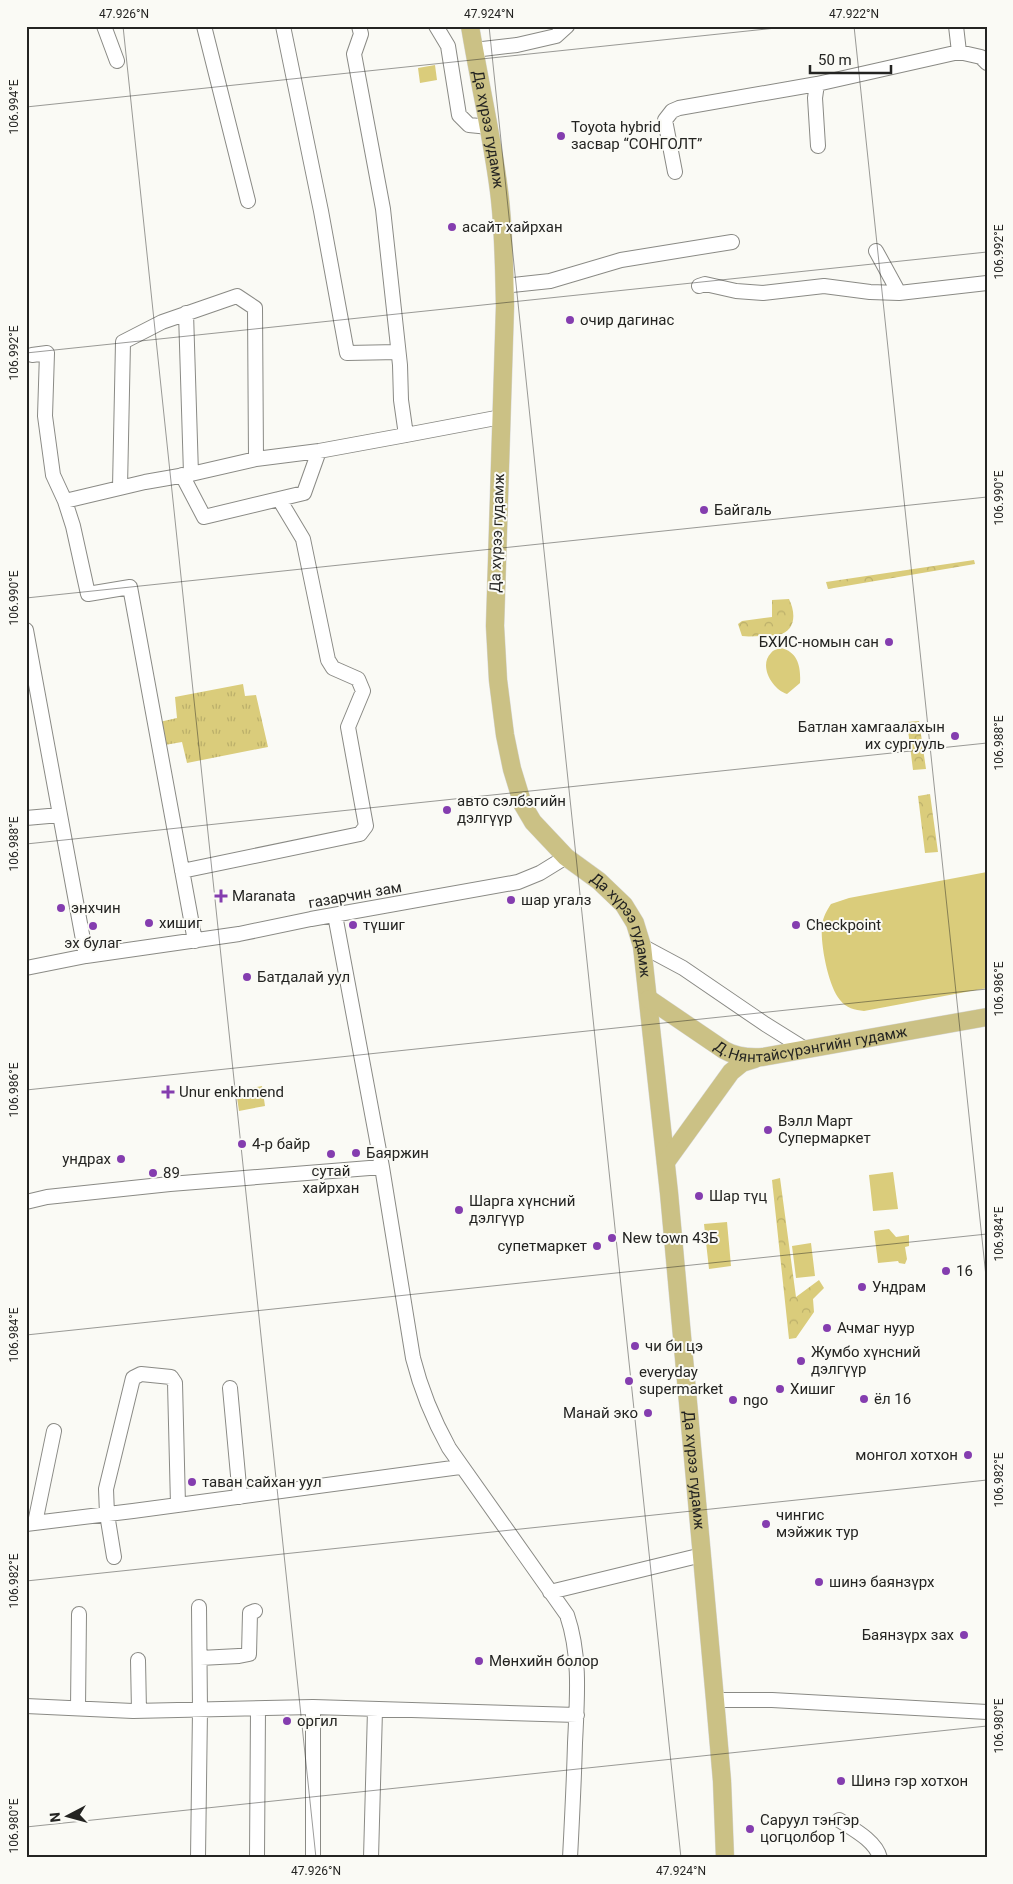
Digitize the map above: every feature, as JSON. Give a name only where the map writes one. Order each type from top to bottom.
[{"type":"main road","name":"Да хүрээ гудамж","points":[[470,26],[489,127],[501,214],[504,286],[495,626],[498,680],[515,782],[523,805],[533,822],[566,857],[599,881],[624,905],[635,923],[642,946],[666,1162],[702,1555],[722,1781],[725,1858]]},
{"type":"main road","name":"Д.Нянтайсүрэнгийн гудамж","points":[[649,999],[728,1052],[742,1057],[763,1057],[987,1017]]},
{"type":"main road","points":[[666,1162],[731,1072],[742,1063],[763,1057]]},
{"type":"street","points":[[104,26],[117,61]]},
{"type":"street","points":[[204,26],[248,201]]},
{"type":"street","points":[[283,26],[321,211],[347,353],[398,352]]},
{"type":"street","points":[[359,26],[361,34],[354,54],[383,209],[406,435]]},
{"type":"street","points":[[436,26],[448,46],[459,115],[469,125],[489,127]]},
{"type":"street","points":[[474,50],[517,45],[556,36],[567,26]]},
{"type":"street","points":[[956,26],[959,52]]},
{"type":"street","points":[[674,172],[665,120],[672,111],[679,108],[817,84],[959,52],[981,57],[987,63]]},
{"type":"street","points":[[817,84],[815,98],[818,146]]},
{"type":"street","points":[[504,286],[550,281],[621,260],[732,242]]},
{"type":"street","points":[[876,251],[899,293]]},
{"type":"street","points":[[699,286],[705,284],[763,293],[824,286],[870,292],[899,293],[987,283]]},
{"type":"street","points":[[120,487],[123,342],[162,322],[237,296],[255,308],[256,459]]},
{"type":"street","points":[[186,313],[186,474],[204,517],[304,493],[319,451]]},
{"type":"street","points":[[32,355],[47,354],[45,416],[53,475],[65,501],[73,526],[88,594],[130,587],[195,941]]},
{"type":"street","points":[[65,501],[120,487],[256,459],[319,451],[501,417]]},
{"type":"street","points":[[182,871],[360,834],[366,826],[348,727],[363,691],[358,679],[333,668],[328,660],[303,539],[279,499]]},
{"type":"street","points":[[26,630],[86,956]]},
{"type":"street","points":[[26,818],[60,815]]},
{"type":"street","name":"газарчин зам","points":[[26,968],[86,956],[195,941],[518,882],[540,873],[566,857]]},
{"type":"street","points":[[335,916],[382,1167],[401,1290],[418,1375],[438,1428],[460,1467],[567,1615],[574,1635],[577,1656],[577,1715],[570,1858]]},
{"type":"street","points":[[642,946],[683,968],[805,1049]]},
{"type":"street","points":[[26,1202],[47,1197],[170,1184],[382,1167]]},
{"type":"street","points":[[114,1557],[107,1514],[106,1489],[133,1378],[141,1374],[171,1377],[175,1383],[178,1505]]},
{"type":"street","points":[[230,1388],[240,1497]]},
{"type":"street","points":[[54,1431],[31,1523],[460,1467]]},
{"type":"street","points":[[550,1592],[702,1555]]},
{"type":"street","points":[[198,1858],[199,1607]]},
{"type":"street","points":[[200,1658],[250,1654],[250,1613],[255,1611]]},
{"type":"street","points":[[78,1708],[80,1614]]},
{"type":"street","points":[[138,1660],[139,1711]]},
{"type":"street","points":[[715,1700],[772,1700],[987,1712]]},
{"type":"street","points":[[26,1706],[139,1711],[312,1707],[577,1715]]},
{"type":"street","points":[[312,1707],[314,1858]]},
{"type":"street","points":[[257,1858],[258,1709]]},
{"type":"street","points":[[372,1858],[375,1710]]},
{"type":"street","points":[[839,1820],[858,1832],[878,1850],[880,1858]]},
{"type":"green space","points":[[435,65],[437,80],[420,83],[418,68]]},
{"type":"green space","points":[[974,560],[975,564],[828,589],[826,582]]},
{"type":"green space","points":[[789,599],[793,610],[793,621],[788,630],[776,635],[742,636],[738,624],[742,621],[772,617],[772,600]]},
{"type":"green space","points":[[781,648],[787,650],[795,657],[800,671],[800,683],[787,694],[772,683],[766,664],[767,658],[771,653]]},
{"type":"green space","points":[[243,684],[245,696],[256,695],[268,747],[187,763],[182,742],[159,746],[155,723],[177,718],[175,697]]},
{"type":"green space","points":[[919,721],[926,769],[913,770],[907,722]]},
{"type":"green space","points":[[930,794],[938,852],[925,853],[918,796]]},
{"type":"green space","points":[[987,872],[987,988],[864,1011],[851,1008],[842,1003],[832,985],[822,942],[823,922],[831,904],[849,898]]},
{"type":"green space","points":[[262,1086],[265,1106],[239,1111],[236,1091]]},
{"type":"green space","points":[[893,1172],[898,1209],[873,1211],[869,1175]]},
{"type":"green space","points":[[780,1178],[796,1297],[819,1280],[824,1288],[813,1299],[814,1312],[796,1338],[789,1339],[772,1180]]},
{"type":"green space","points":[[727,1222],[731,1266],[709,1269],[704,1224]]},
{"type":"green space","points":[[889,1229],[896,1237],[909,1235],[909,1246],[905,1247],[907,1259],[905,1264],[898,1261],[878,1263],[874,1231]]},
{"type":"green space","points":[[811,1243],[815,1276],[796,1278],[792,1246]]},
{"type":"place","name":"Toyota hybrid засвар “СОНГОЛТ”","points":[[561,136]]},
{"type":"place","name":"асайт хайрхан","points":[[452,227]]},
{"type":"place","name":"очир дагинас","points":[[570,320]]},
{"type":"place","name":"Байгаль","points":[[704,510]]},
{"type":"place","name":"БХИС-номын сан","points":[[889,642]]},
{"type":"place","name":"Батлан хамгаалахын их сургууль","points":[[955,736]]},
{"type":"place","name":"авто сэлбэгийн дэлгүүр","points":[[447,810]]},
{"type":"place","name":"Maranata","points":[[221,896]]},
{"type":"place","name":"шар угалз","points":[[511,900]]},
{"type":"place","name":"энхчин","points":[[61,908]]},
{"type":"place","name":"хишиг","points":[[149,923]]},
{"type":"place","name":"түшиг","points":[[353,925]]},
{"type":"place","name":"Checkpoint","points":[[796,925]]},
{"type":"place","name":"эх булаг","points":[[93,926]]},
{"type":"place","name":"Батдалай уул","points":[[247,977]]},
{"type":"place","name":"Unur enkhmend","points":[[168,1092]]},
{"type":"place","name":"Вэлл Март Супермаркет","points":[[768,1130]]},
{"type":"place","name":"4-р байр","points":[[242,1144]]},
{"type":"place","name":"Баяржин","points":[[356,1153]]},
{"type":"place","name":"сутай хайрхан","points":[[331,1154]]},
{"type":"place","name":"ундрах","points":[[121,1159]]},
{"type":"place","name":"89","points":[[153,1173]]},
{"type":"place","name":"Шар түц","points":[[699,1196]]},
{"type":"place","name":"Шарга хүнсний дэлгүүр","points":[[459,1210]]},
{"type":"place","name":"New town 43Б","points":[[612,1238]]},
{"type":"place","name":"супетмаркет","points":[[597,1246]]},
{"type":"place","name":"16","points":[[946,1271]]},
{"type":"place","name":"Ундрам","points":[[862,1287]]},
{"type":"place","name":"Ачмаг нуур","points":[[827,1328]]},
{"type":"place","name":"чи би цэ","points":[[635,1346]]},
{"type":"place","name":"Жумбо хүнсний дэлгүүр","points":[[801,1361]]},
{"type":"place","name":"everyday supermarket","points":[[629,1381]]},
{"type":"place","name":"Хишиг","points":[[780,1389]]},
{"type":"place","name":"ёл 16","points":[[864,1399]]},
{"type":"place","name":"ngo","points":[[733,1400]]},
{"type":"place","name":"Манай эко","points":[[648,1413]]},
{"type":"place","name":"монгол хотхон","points":[[968,1455]]},
{"type":"place","name":"таван сайхан уул","points":[[192,1482]]},
{"type":"place","name":"чингис мэйжик тур","points":[[766,1524]]},
{"type":"place","name":"шинэ баянзүрх","points":[[819,1582]]},
{"type":"place","name":"Баянзүрх зах","points":[[964,1635]]},
{"type":"place","name":"Мөнхийн болор","points":[[479,1661]]},
{"type":"place","name":"оргил","points":[[287,1721]]},
{"type":"place","name":"Шинэ гэр хотхон","points":[[841,1781]]},
{"type":"place","name":"Саруул тэнгэр цогцолбор 1","points":[[750,1829]]}]
